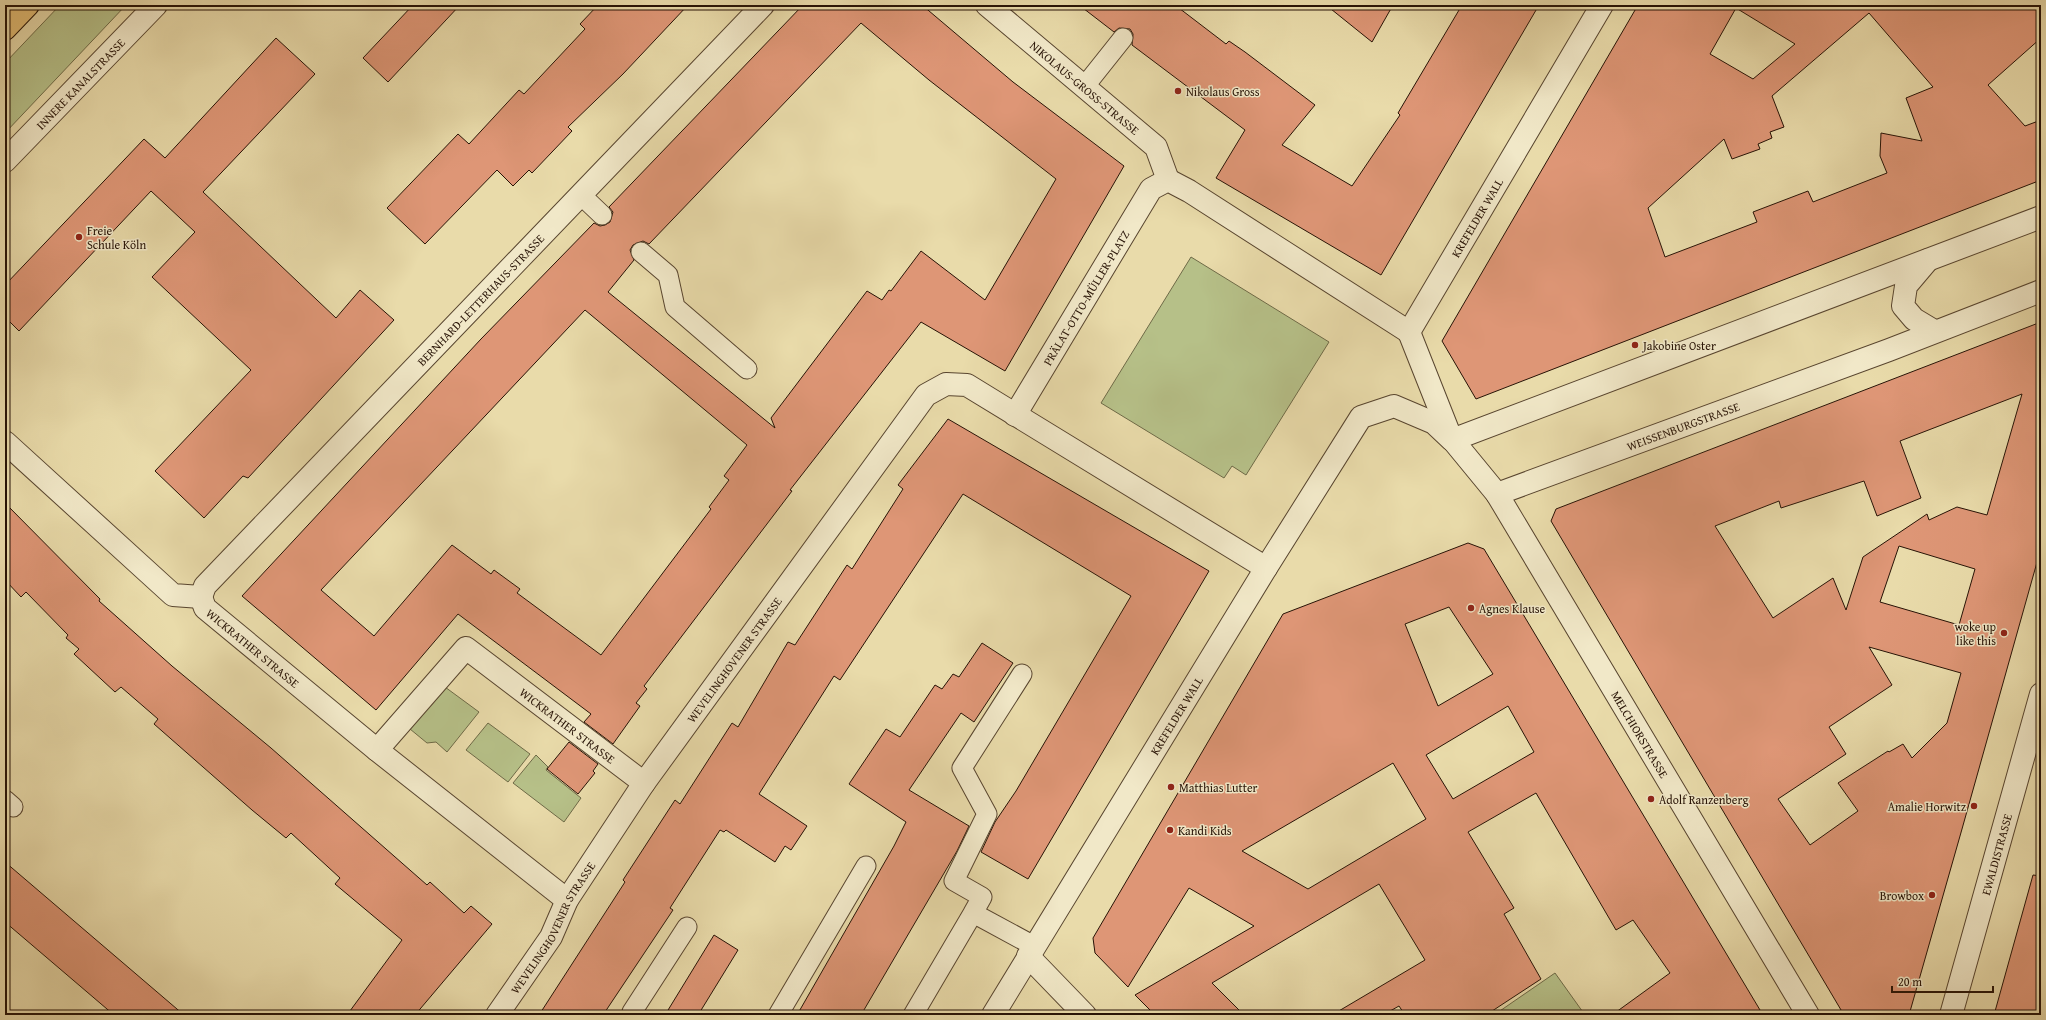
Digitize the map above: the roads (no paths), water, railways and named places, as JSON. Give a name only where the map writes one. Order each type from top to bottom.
[{"type":"main road","points":[[5,29],[28,5]]},
{"type":"street","name":"INNERE KANALSTRASSE","points":[[5,161],[156,5]]},
{"type":"street","name":"BERNHARD-LETTERHAUS-STRASSE","points":[[201,597],[205,586],[762,5]]},
{"type":"street","name":"NIKOLAUS-GROSS-STRASSE","points":[[987,5],[1156,147],[1168,180]]},
{"type":"street","name":"KREFELDER WALL","points":[[1409,332],[1602,5]]},
{"type":"street","points":[[1168,180],[1409,332],[1452,439],[1497,494]]},
{"type":"street","name":"PRÄLAT-OTTO-MÜLLER-PLATZ","points":[[1015,415],[1151,190],[1168,180]]},
{"type":"street","points":[[1452,439],[2041,217]]},
{"type":"street","points":[[1929,259],[1906,286],[1903,306],[1914,319],[1934,331]]},
{"type":"street","name":"WEISSENBURGSTRASSE","points":[[1497,494],[1889,350],[1934,331],[2041,291]]},
{"type":"street","name":"WEVELINGHOVENER STRASSE","points":[[497,1015],[552,937],[567,900],[644,783],[926,395],[946,384],[967,385],[1015,415]]},
{"type":"street","name":"KREFELDER WALL","points":[[993,1015],[1266,568],[1361,418],[1394,406],[1434,423],[1452,439]]},
{"type":"street","points":[[1015,415],[1266,568]]},
{"type":"street","name":"WICKRATHER STRASSE","points":[[5,442],[173,595],[201,597],[205,608],[377,750],[567,900]]},
{"type":"street","name":"MELCHIORSTRASSE","points":[[1497,494],[1808,1015]]},
{"type":"street","name":"WICKRATHER STRASSE","points":[[377,750],[466,648],[644,783]]},
{"type":"street","name":"EWALDISTRASSE","points":[[1951,1015],[2041,694]]},
{"type":"street","points":[[1031,951],[1085,1015]]},
{"type":"lane","points":[[1084,87],[1123,38]]},
{"type":"lane","points":[[581,195],[602,215]]},
{"type":"lane","points":[[641,252],[668,275],[675,307],[747,370]]},
{"type":"lane","points":[[913,1015],[982,897],[954,881],[987,814],[962,768],[1022,674]]},
{"type":"lane","points":[[778,1015],[866,866]]},
{"type":"lane","points":[[973,913],[1031,951]]},
{"type":"lane","points":[[637,1015],[632,1012],[687,927]]},
{"type":"place","name":"Nikolaus Gross","points":[[1178,91]]},
{"type":"place","name":"Freie Schule Köln","points":[[79,237]]},
{"type":"place","name":"Jakobine Oster","points":[[1635,345]]},
{"type":"place","name":"Agnes Klause","points":[[1471,608]]},
{"type":"place","name":"woke up like this","points":[[2004,633]]},
{"type":"place","name":"Matthias Lutter","points":[[1171,787]]},
{"type":"place","name":"Adolf Ranzenberg","points":[[1651,799]]},
{"type":"place","name":"Amalie Horwitz","points":[[1974,806]]},
{"type":"place","name":"Kandi Kids","points":[[1170,830]]},
{"type":"place","name":"Browbox","points":[[1932,895]]}]
